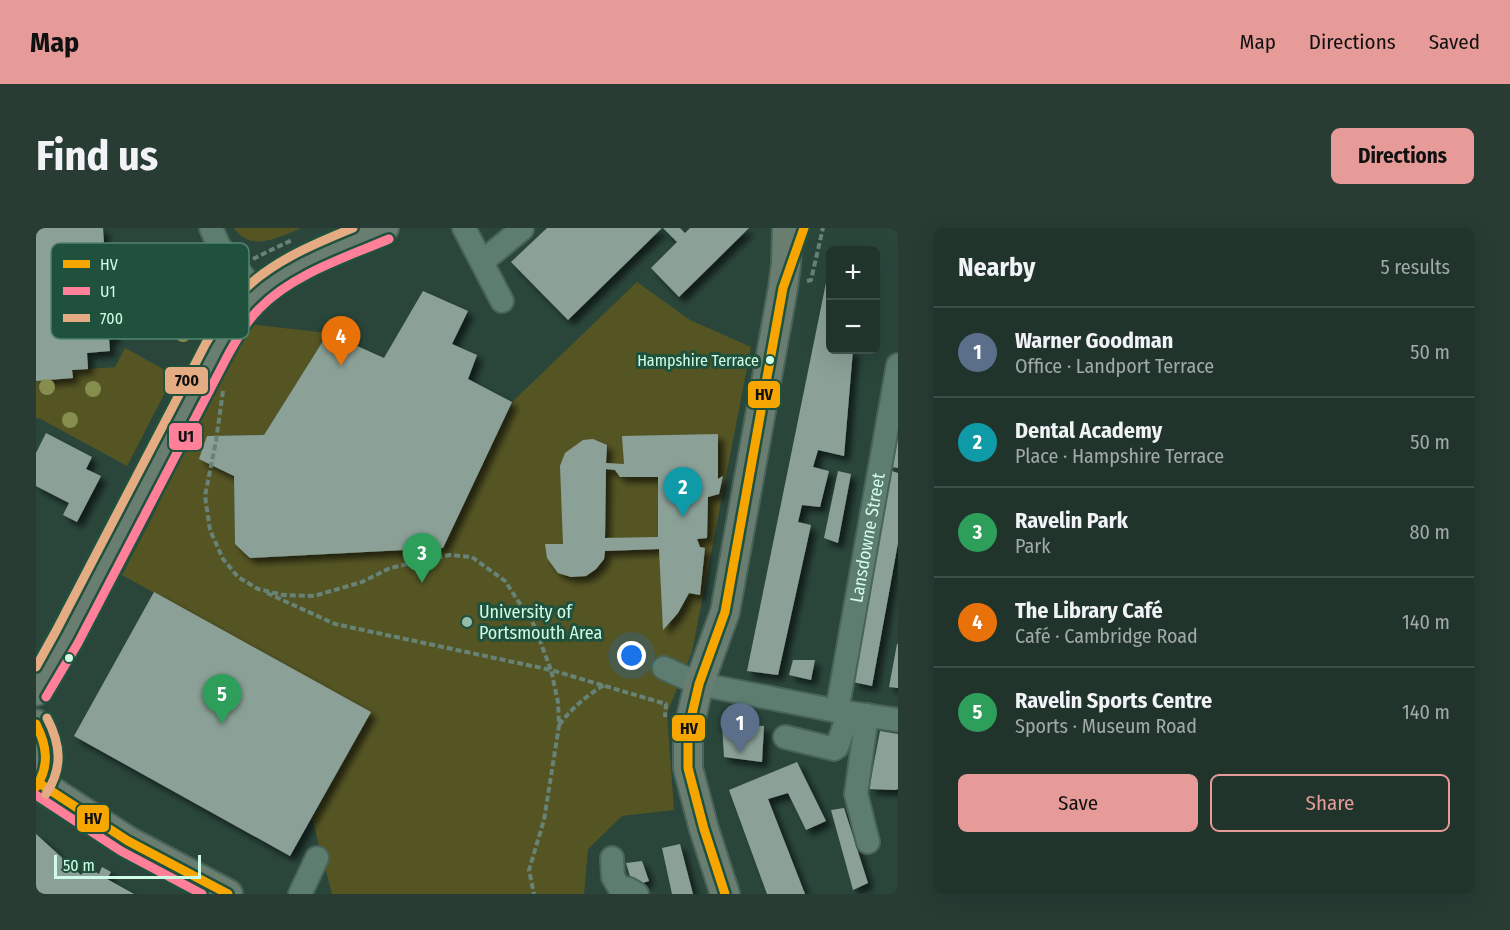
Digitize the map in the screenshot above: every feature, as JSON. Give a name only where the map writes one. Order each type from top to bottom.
[{"type":"main road","points":[[249,303],[257,294],[300,264],[384,228]]},
{"type":"main road","points":[[725,894],[704,829],[688,768],[688,731],[699,684],[725,612],[783,288],[787,228]]},
{"type":"main road","points":[[783,288],[804,228]]},
{"type":"main road","points":[[36,691],[67,637],[223,339]]},
{"type":"main road","points":[[36,724],[44,740],[47,757],[37,785],[197,887],[228,894]]},
{"type":"street","points":[[211,228],[218,243]]},
{"type":"street","points":[[464,228],[502,300]]},
{"type":"street","points":[[482,262],[522,229]]},
{"type":"street","points":[[249,284],[257,294]]},
{"type":"street","name":"Lansdowne Street","points":[[850,713],[898,365]]},
{"type":"street","points":[[664,668],[699,684],[898,720]]},
{"type":"street","points":[[785,737],[834,749],[837,747],[850,713]]},
{"type":"street","points":[[850,713],[856,794],[868,842]]},
{"type":"street","points":[[300,894],[317,858]]},
{"type":"street","points":[[612,858],[613,877],[623,892]]},
{"type":"path","points":[[249,262],[294,240]]},
{"type":"path","points":[[223,390],[205,496],[210,530],[223,559],[238,577],[258,589],[335,624],[551,670],[666,704],[664,727],[688,731]]},
{"type":"path","points":[[258,589],[283,595],[314,597],[362,582],[390,568],[450,555],[472,557],[505,581],[534,625],[551,670],[558,702],[559,726],[544,820],[529,870],[534,894]]},
{"type":"path","points":[[559,726],[570,710],[604,685]]},
{"type":"shaded area","points":[[234,228],[301,228],[275,239],[257,241],[241,236]]},
{"type":"shaded area","points":[[637,282],[690,320],[751,347],[692,652],[667,713],[674,810],[622,816],[588,849],[584,894],[332,894],[312,819],[370,712],[122,575],[155,512],[183,448],[240,339],[249,339],[249,324],[328,333],[264,435],[207,436],[200,459],[234,476],[235,544],[250,558],[443,547],[512,402]]},
{"type":"shaded area","points":[[125,348],[174,375],[127,466],[39,418],[36,419],[36,358],[87,353],[89,369],[115,367]]},
{"type":"building","points":[[36,228],[103,228],[104,243],[51,243],[51,339],[109,339],[110,351],[87,353],[88,369],[72,370],[73,378],[36,381]]},
{"type":"building","points":[[547,228],[662,228],[568,320],[511,262]]},
{"type":"building","points":[[663,228],[680,228],[685,233],[690,228],[749,228],[679,297],[651,268],[677,242]]},
{"type":"building","points":[[826,283],[826,354],[853,354],[844,456],[818,450],[813,467],[829,471],[820,507],[802,505],[798,522],[811,525],[778,675],[747,671]]},
{"type":"building","points":[[423,291],[468,311],[452,344],[477,355],[468,379],[512,402],[443,548],[250,558],[235,544],[234,476],[199,459],[207,436],[264,435],[328,333],[384,358]]},
{"type":"building","points":[[46,433],[92,457],[86,469],[101,476],[77,522],[63,515],[69,503],[36,486],[36,453]]},
{"type":"building","points":[[718,434],[718,479],[723,476],[719,494],[708,497],[707,538],[697,539],[700,547],[705,548],[700,595],[689,593],[678,613],[663,630],[659,549],[605,551],[604,559],[586,576],[571,577],[558,573],[547,558],[545,544],[563,544],[560,466],[565,453],[583,440],[593,439],[607,445],[606,463],[624,464],[622,436]],"holes":[[[606,469],[615,470],[620,477],[658,477],[658,537],[605,538]]]},
{"type":"building","points":[[898,438],[898,468],[892,467]]},
{"type":"building","points":[[838,471],[851,474],[838,543],[824,538]]},
{"type":"building","points":[[892,471],[898,473],[898,543],[872,686],[853,682]]},
{"type":"building","points":[[154,592],[371,712],[290,856],[74,736]]},
{"type":"building","points":[[898,644],[898,688],[889,687]]},
{"type":"building","points":[[793,660],[815,660],[811,680],[789,675]]},
{"type":"building","points":[[722,724],[764,726],[762,762],[724,757]]},
{"type":"building","points":[[880,731],[898,734],[898,789],[895,790],[869,789]]},
{"type":"building","points":[[797,762],[826,821],[806,830],[788,793],[768,799],[805,894],[767,894],[729,790]]},
{"type":"building","points":[[844,808],[868,883],[853,890],[831,810]]},
{"type":"building","points":[[36,834],[81,875],[87,867],[99,874],[102,867],[111,872],[107,879],[134,894],[42,894],[36,889]]},
{"type":"building","points":[[680,844],[693,894],[672,894],[662,848]]},
{"type":"building","points":[[642,861],[649,881],[633,886],[626,863]]},
{"type":"transit line","name":"700","points":[[249,286],[279,263],[308,247],[353,228]]},
{"type":"transit line","name":"HV","points":[[725,894],[704,829],[688,768],[688,731],[699,684],[725,612],[783,288],[804,228]]},
{"type":"transit line","name":"U1","points":[[249,320],[272,297],[287,286],[337,260],[389,239]]},
{"type":"transit line","name":"700","points":[[36,667],[208,339]]},
{"type":"transit line","name":"U1","points":[[46,697],[78,643],[237,339]]},
{"type":"transit line","name":"700","points":[[46,794],[55,775],[58,756],[55,738],[47,718]]},
{"type":"transit line","name":"HV","points":[[36,724],[45,748],[45,764],[36,787]]},
{"type":"transit line","name":"HV","points":[[39,783],[128,841],[228,894]]},
{"type":"transit line","name":"U1","points":[[36,795],[121,851],[202,894]]},
{"type":"place","name":"Hampshire Terrace","points":[[770,360]]},
{"type":"place","name":"The Library Café","points":[[341,366]]},
{"type":"place","name":"Dental Academy","points":[[683,517]]},
{"type":"place","name":"Ravelin Park","points":[[422,583]]},
{"type":"place","name":"University of Portsmouth Area","points":[[467,622]]},
{"type":"place","name":"Ravelin Sports Centre","points":[[222,724]]},
{"type":"place","name":"Warner Goodman","points":[[740,753]]}]
